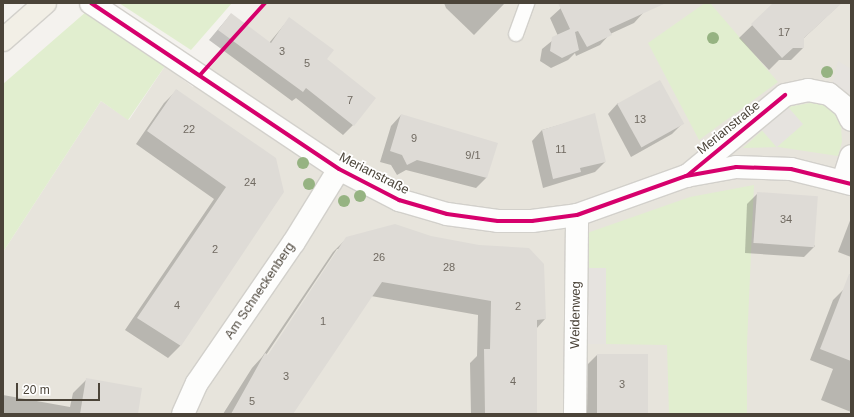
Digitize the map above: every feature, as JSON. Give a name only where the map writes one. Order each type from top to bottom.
[{"type":"main road","points":[[3,40],[41,7]]},
{"type":"street","name":"Merianstraße","points":[[91,3],[339,169],[399,200],[447,214],[498,221],[532,221],[577,216],[686,176],[744,168],[791,169],[847,183],[851,156]]},
{"type":"street","name":"Merianstraße","points":[[686,176],[785,95],[808,90],[829,94],[845,107],[851,120]]},
{"type":"street","name":"Am Schneckenberg","points":[[183,414],[197,383],[294,242],[339,169]]},
{"type":"street","name":"Weidenweg","points":[[575,414],[580,304],[577,216]]},
{"type":"lane","points":[[516,34],[527,3]]},
{"type":"shaded area","points":[[267,3],[851,3],[851,414],[3,414],[3,252],[101,101],[129,120],[165,66],[193,87]]},
{"type":"shaded area","points":[[838,61],[851,69],[851,98],[832,86]]},
{"type":"shaded area","points":[[788,107],[803,124],[777,147],[762,130]]},
{"type":"shaded area","points":[[585,268],[606,268],[606,344],[585,344]]},
{"type":"green space","points":[[119,3],[232,3],[191,50]]},
{"type":"green space","points":[[705,3],[710,3],[778,82],[699,140],[648,43]]},
{"type":"green space","points":[[87,11],[165,66],[128,120],[101,101],[3,252],[3,84]]},
{"type":"green space","points":[[810,103],[827,105],[835,113],[841,126],[842,142],[838,156],[778,147],[743,148],[788,107]]},
{"type":"green space","points":[[754,185],[747,344],[747,414],[669,414],[667,345],[605,344],[606,268],[585,268],[584,237],[590,232],[690,197]]},
{"type":"building","points":[[558,3],[666,3],[609,29],[612,35],[587,47],[578,31],[575,32],[579,50],[562,58],[550,51],[552,37],[570,29]]},
{"type":"building","points":[[773,3],[842,3],[804,38],[804,48],[793,48],[782,58],[751,24]]},
{"type":"building","points":[[231,13],[271,43],[289,17],[334,50],[327,59],[376,98],[354,126],[306,88],[303,92],[218,30]]},
{"type":"building","points":[[660,80],[684,124],[641,147],[617,104]]},
{"type":"building","points":[[176,89],[276,158],[284,192],[181,346],[137,318],[226,187],[147,131]]},
{"type":"building","points":[[595,113],[606,162],[580,168],[581,172],[553,179],[542,130]]},
{"type":"building","points":[[401,114],[498,143],[487,178],[417,160],[407,165],[402,155],[390,151]]},
{"type":"building","points":[[757,192],[818,196],[814,247],[753,243]]},
{"type":"building","points":[[395,224],[431,236],[479,245],[529,248],[544,264],[546,319],[537,320],[537,414],[485,414],[484,349],[490,349],[491,301],[382,282],[293,414],[231,414],[265,353],[268,355],[346,237]]},
{"type":"building","points":[[849,274],[851,274],[851,361],[820,349]]},
{"type":"building","points":[[597,354],[648,354],[648,414],[597,414]]},
{"type":"building","points":[[86,378],[142,388],[138,414],[80,414]]},
{"type":"cycle path","points":[[91,3],[339,169],[399,200],[447,214],[498,221],[532,221],[577,215],[686,176],[736,167],[791,169],[851,184]]},
{"type":"cycle path","points":[[200,75],[265,3]]},
{"type":"cycle path","points":[[688,175],[785,95]]}]
